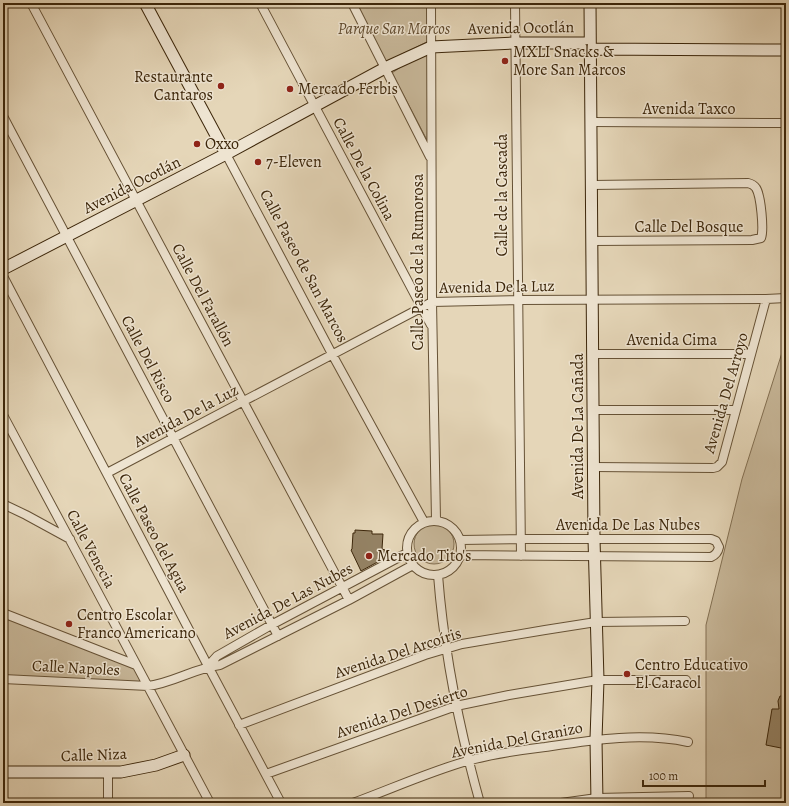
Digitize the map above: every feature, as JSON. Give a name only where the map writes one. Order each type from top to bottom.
[{"type":"main road","name":"Calle Paseo de San Marcos","points":[[145,3],[226,154]]},
{"type":"main road","name":"Avenida De La Cañada","points":[[590,3],[594,539],[598,680],[596,739],[597,800]]},
{"type":"main road","name":"Avenida Ocotlán","points":[[3,269],[226,154],[385,68],[431,47],[515,43],[786,50]]},
{"type":"main road","name":"Calle Niza","points":[[3,772],[108,772],[156,765],[184,755]]},
{"type":"street","name":"Calle Del Farallón","points":[[31,3],[349,600]]},
{"type":"street","name":"Calle De la Colina","points":[[260,3],[432,327]]},
{"type":"street","points":[[352,3],[432,160]]},
{"type":"street","name":"Calle Paseo de la Rumorosa","points":[[431,3],[432,327],[436,520]]},
{"type":"street","name":"Calle de la Cascada","points":[[515,3],[520,556]]},
{"type":"street","name":"Calle Del Risco","points":[[3,116],[68,236],[278,636]]},
{"type":"street","name":"Avenida Taxco","points":[[592,122],[786,123]]},
{"type":"street","name":"Calle Paseo de San Marcos","points":[[226,154],[332,354],[424,522]]},
{"type":"street","name":"Calle Del Bosque","points":[[592,184],[748,183],[755,186],[759,193],[762,228],[760,238],[752,240],[592,241]]},
{"type":"street","name":"Calle Paseo del Agua","points":[[3,276],[281,803]]},
{"type":"street","name":"Avenida De la Luz","points":[[107,473],[432,302],[786,298]]},
{"type":"street","name":"Avenida Del Arroyo","points":[[594,468],[717,467],[722,462],[766,299]]},
{"type":"street","name":"Avenida Cima","points":[[593,354],[751,354]]},
{"type":"street","points":[[594,410],[736,410]]},
{"type":"street","name":"Calle Venecia","points":[[3,415],[210,803]]},
{"type":"street","points":[[3,504],[70,540]]},
{"type":"street","points":[[436,520],[447,523],[455,530],[462,548],[456,564],[448,571],[438,575],[420,571],[413,565],[407,553],[407,543],[410,534],[416,527],[424,522],[436,520]]},
{"type":"street","name":"Avenida De Las Nubes","points":[[460,540],[711,539],[716,542],[719,547],[718,552],[711,557],[460,555]]},
{"type":"street","name":"Avenida De Las Nubes","points":[[208,666],[217,656],[273,624],[407,553]]},
{"type":"street","name":"Avenida De Las Nubes","points":[[148,686],[178,678],[208,666],[220,665],[349,600],[413,565]]},
{"type":"street","points":[[438,575],[441,613],[456,706],[468,761],[480,803]]},
{"type":"street","points":[[3,613],[136,665]]},
{"type":"street","name":"Avenida Del Arcoíris","points":[[239,725],[388,668],[446,648],[596,622],[685,621]]},
{"type":"street","name":"Calle Napoles","points":[[3,679],[148,686]]},
{"type":"street","name":"Avenida Del Desierto","points":[[266,774],[456,706],[598,680],[686,680]]},
{"type":"street","name":"Avenida Del Granizo","points":[[353,803],[468,761],[524,750],[596,739],[659,738],[688,742]]},
{"type":"street","points":[[108,772],[108,803]]},
{"type":"street","points":[[561,803],[688,796]]},
{"type":"green space","name":"Parque San Marcos","points":[[353,3],[430,3],[430,47],[429,41],[383,63]]},
{"type":"green space","points":[[430,47],[430,61],[427,140],[392,73]]},
{"type":"green space","points":[[786,340],[786,803],[706,803],[706,625],[742,479]]},
{"type":"green space","points":[[434,524],[448,530],[454,544],[448,558],[434,564],[420,558],[414,544],[420,530]]},
{"type":"green space","points":[[3,616],[139,669],[149,688],[3,679]]},
{"type":"building","points":[[355,530],[372,531],[372,534],[383,534],[382,549],[385,550],[385,558],[361,571],[351,550],[353,533],[355,533]]},
{"type":"building","points":[[780,696],[786,696],[786,749],[766,745],[772,709],[779,709],[778,701]]},
{"type":"place","name":"MXLI Snacks & More San Marcos","points":[[505,61]]},
{"type":"place","name":"Restaurante Cantaros","points":[[221,86]]},
{"type":"place","name":"Mercado Ferbis","points":[[290,89]]},
{"type":"place","name":"Oxxo","points":[[197,144]]},
{"type":"place","name":"7-Eleven","points":[[258,162]]},
{"type":"place","name":"Mercado Tito's","points":[[369,556]]},
{"type":"place","name":"Centro Escolar Franco Americano","points":[[69,624]]},
{"type":"place","name":"Centro Educativo El Caracol","points":[[627,674]]}]
